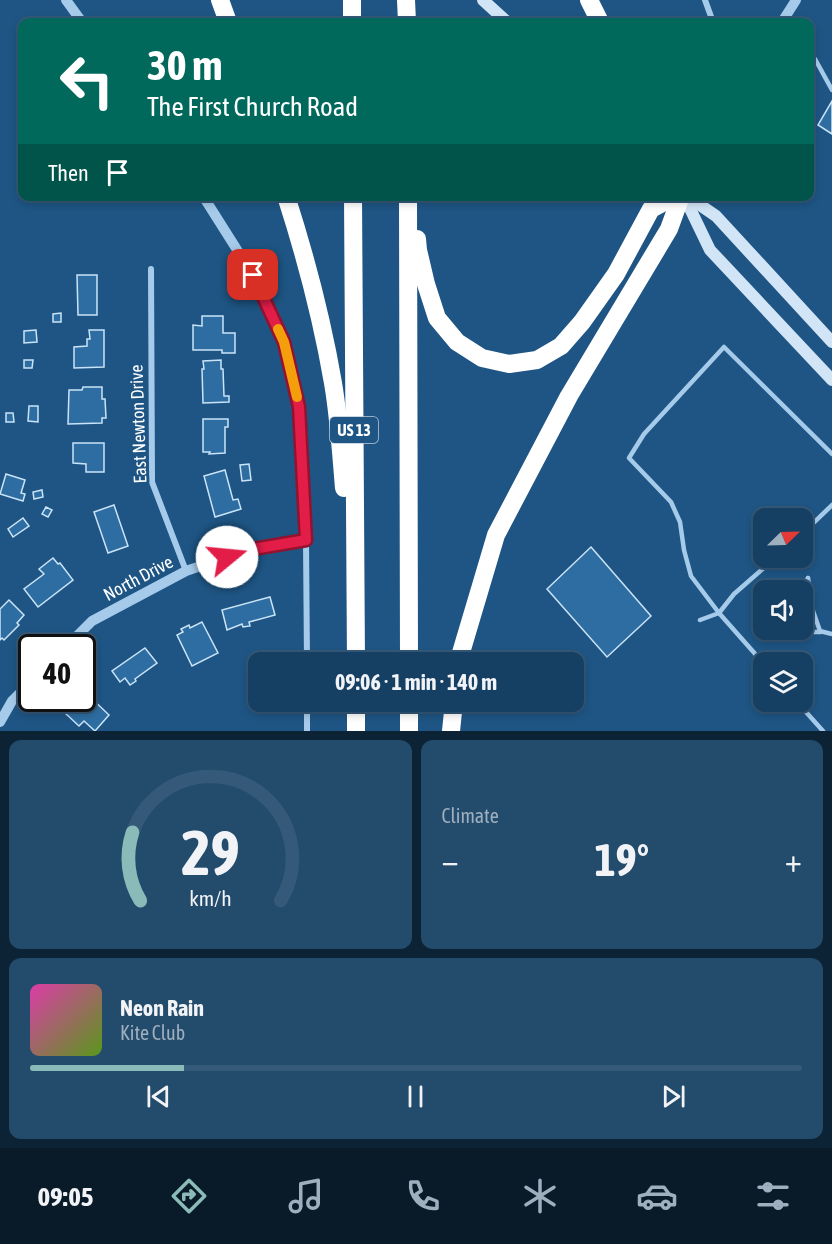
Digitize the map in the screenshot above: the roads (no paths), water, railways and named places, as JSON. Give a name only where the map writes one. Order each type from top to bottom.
[{"type":"highway","points":[[220,0],[227,18]]},
{"type":"highway","points":[[352,0],[352,18]]},
{"type":"highway","points":[[406,0],[406,18]]},
{"type":"highway","points":[[589,0],[598,18]]},
{"type":"highway","points":[[288,201],[322,322],[333,386],[355,592]]},
{"type":"highway","name":"US 13","points":[[353,201],[356,652]]},
{"type":"highway","points":[[408,201],[409,652]]},
{"type":"highway","points":[[413,201],[418,250],[437,318],[457,342],[482,358],[508,364],[537,360],[561,346],[582,322],[616,274],[651,209],[666,201]]},
{"type":"highway","points":[[461,652],[495,535],[569,396],[669,229],[682,201]]},
{"type":"highway","points":[[356,712],[356,731]]},
{"type":"highway","points":[[409,712],[410,731]]},
{"type":"highway","points":[[451,731],[453,712]]},
{"type":"main road","points":[[483,0],[503,18]]},
{"type":"main road","points":[[686,201],[710,250],[832,380]]},
{"type":"main road","points":[[692,201],[716,216],[832,342]]},
{"type":"street","points":[[66,0],[79,18]]},
{"type":"street","points":[[705,0],[712,18]]},
{"type":"street","points":[[785,18],[796,0]]},
{"type":"street","points":[[206,201],[253,275],[284,342],[299,407],[306,540],[306,652]]},
{"type":"street","name":"East Newton Drive","points":[[151,269],[152,482],[186,572]]},
{"type":"street","name":"North Drive","points":[[79,634],[92,621],[186,572],[247,550],[306,540]]},
{"type":"street","points":[[0,722],[18,695]]},
{"type":"street","points":[[307,712],[307,731]]},
{"type":"lane","points":[[815,58],[832,90]]},
{"type":"lane","points":[[753,652],[719,613],[691,576],[680,522],[671,502],[630,458],[644,434],[724,347],[832,454]]},
{"type":"lane","points":[[813,523],[832,505]]},
{"type":"lane","points":[[700,620],[719,613],[734,594],[764,568]]},
{"type":"lane","points":[[813,611],[820,631],[826,633]]},
{"type":"lane","points":[[813,632],[832,634]]},
{"type":"lane","points":[[806,712],[823,731]]}]
